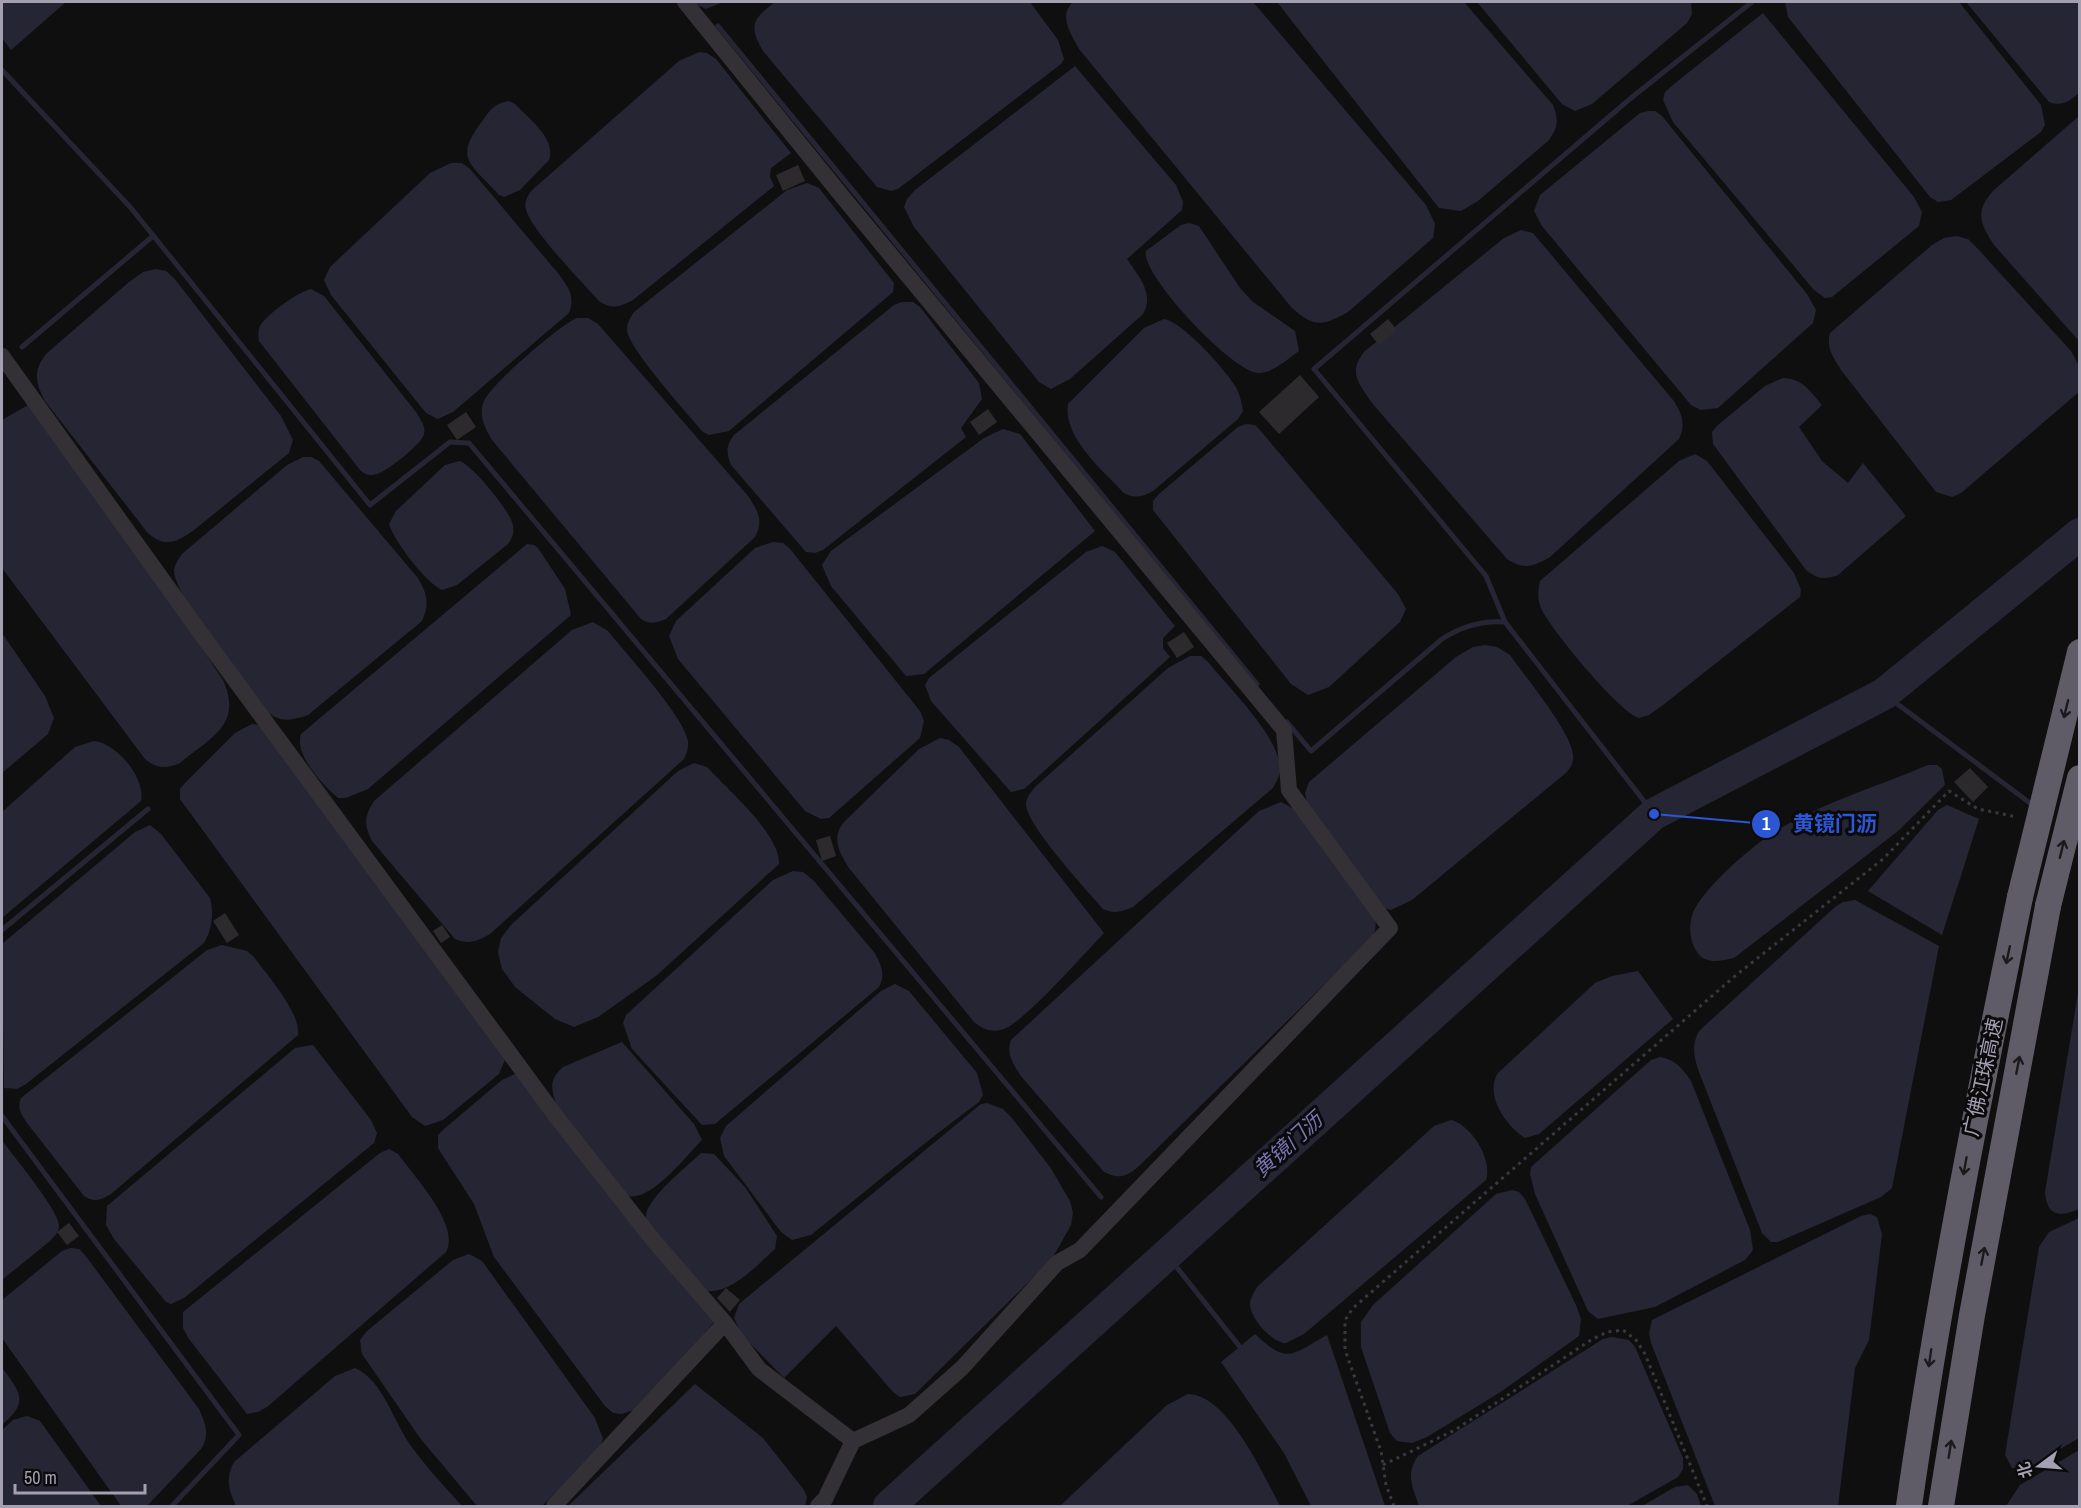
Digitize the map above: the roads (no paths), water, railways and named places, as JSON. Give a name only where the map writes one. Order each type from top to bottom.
[{"type":"highway","name":"广佛江珠高速","points":[[1909,1506],[1931,1349],[1971,1132],[2020,897],[2079,652]]},
{"type":"highway","name":"广佛江珠高速","points":[[1941,1506],[1972,1315],[2048,906],[2079,778]]},
{"type":"lane","points":[[685,2],[846,201],[1284,730],[1289,790],[1390,928],[1080,1250],[1057,1263],[962,1368],[909,1415],[853,1441],[825,1499],[818,1506]]},
{"type":"lane","points":[[2,356],[214,652],[548,1106],[654,1241],[725,1323],[759,1369],[853,1441]]},
{"type":"lane","points":[[554,1506],[725,1323]]},
{"type":"waterway","points":[[1654,814],[1505,622],[1486,576],[1314,369],[1631,98],[1752,2]]},
{"type":"waterway","points":[[718,26],[1257,684]]},
{"type":"waterway","points":[[2,70],[131,208],[370,505],[450,442],[469,443],[1101,1197]]},
{"type":"waterway","points":[[22,347],[153,236]]},
{"type":"waterway","name":"黄镜门沥","points":[[889,1506],[1654,814],[1884,694],[2080,534]]},
{"type":"waterway","points":[[1287,722],[1311,751],[1442,639],[1472,625],[1505,622]]},
{"type":"waterway","points":[[1884,694],[2034,806]]},
{"type":"waterway","points":[[2,930],[148,809]]},
{"type":"waterway","points":[[2073,835],[2080,843]]},
{"type":"waterway","points":[[2,1116],[239,1435],[172,1506]]},
{"type":"waterway","points":[[1167,1255],[1244,1352]]},
{"type":"place","name":"黄镜门沥","points":[[1654,814]]}]
